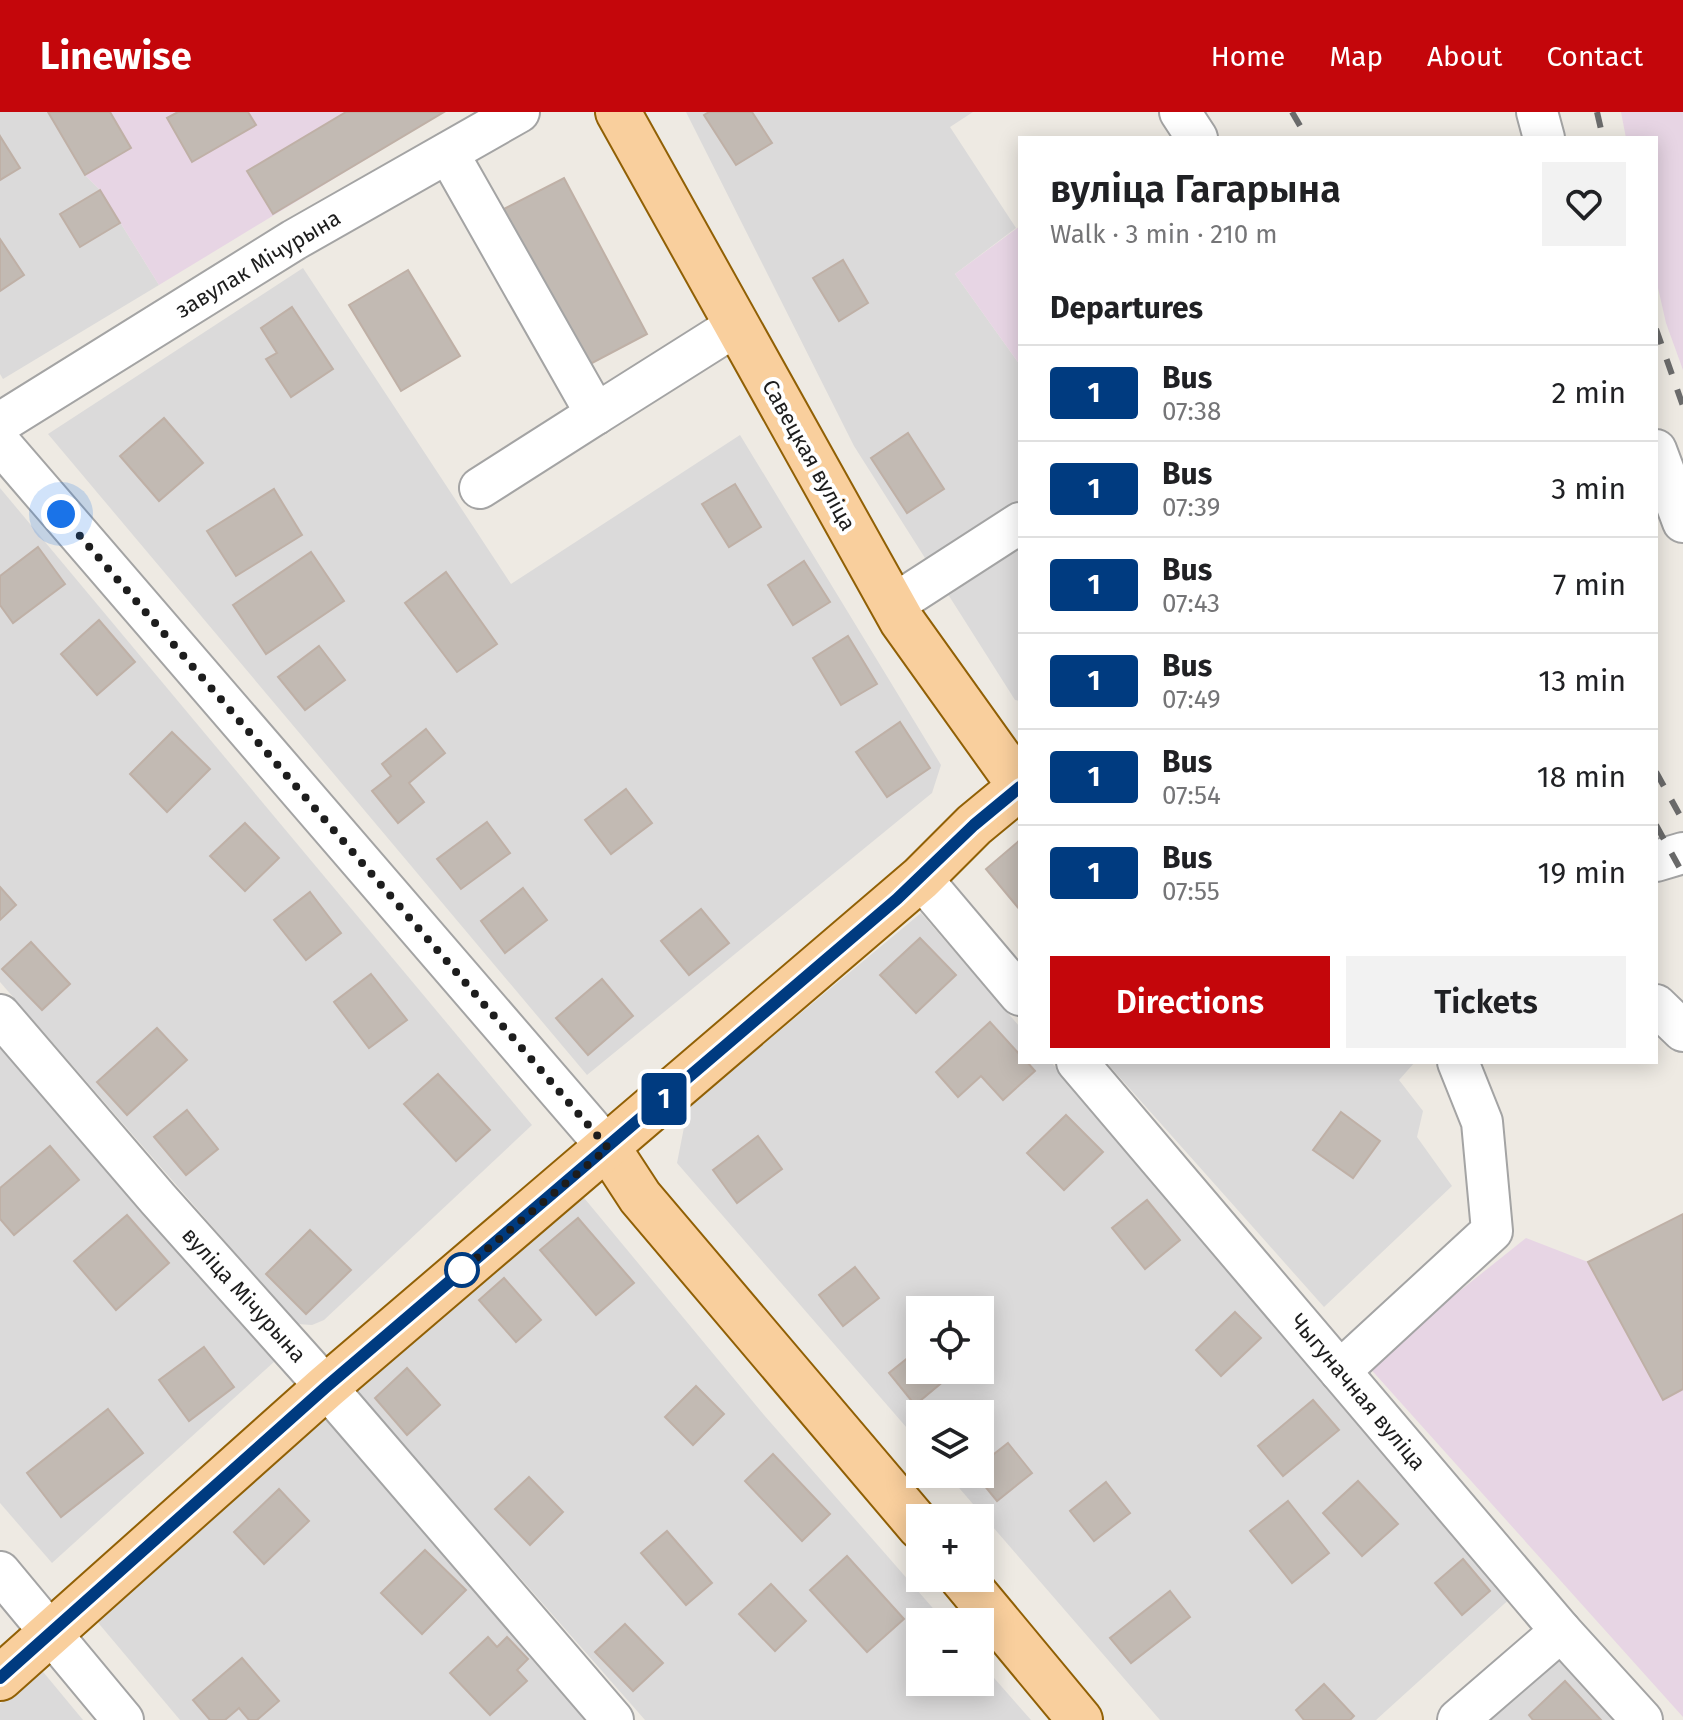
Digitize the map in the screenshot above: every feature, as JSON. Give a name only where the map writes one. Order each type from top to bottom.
[{"type":"main road","name":"Савецкая вуліца","points":[[618,112],[902,621],[1018,783]]},
{"type":"main road","points":[[0,1678],[326,1387],[921,878],[974,825],[1018,788]]},
{"type":"main road","points":[[608,1148],[640,1197],[906,1510]]},
{"type":"main road","points":[[974,1592],[1080,1720]]},
{"type":"street","name":"завулак Мічурына","points":[[0,423],[294,240],[519,112]]},
{"type":"street","points":[[1180,112],[1196,136]]},
{"type":"street","points":[[1537,112],[1543,136]]},
{"type":"street","points":[[448,153],[596,414]]},
{"type":"street","points":[[480,488],[737,325]]},
{"type":"street","points":[[0,443],[608,1148]]},
{"type":"street","points":[[1658,455],[1683,522]]},
{"type":"street","points":[[893,605],[1018,524]]},
{"type":"street","points":[[1658,860],[1683,853]]},
{"type":"street","points":[[921,878],[1018,993]]},
{"type":"street","points":[[1658,1007],[1683,1031]]},
{"type":"street","name":"вуліца Мічурына","points":[[0,1015],[613,1720]]},
{"type":"street","name":"Чыгуначная вуліца","points":[[1079,1064],[1561,1631],[1642,1720]]},
{"type":"street","points":[[1340,1371],[1492,1231],[1482,1122],[1459,1064]]},
{"type":"street","points":[[0,1572],[123,1720]]},
{"type":"street","points":[[1458,1720],[1561,1631]]},
{"type":"shaded area","points":[[0,112],[48,112],[85,175],[100,190],[159,285],[3,379],[0,374]]},
{"type":"shaded area","points":[[48,112],[444,112],[159,285],[100,190],[85,175]]},
{"type":"shaded area","points":[[686,112],[973,112],[950,127],[1016,228],[955,274],[1018,362],[1018,701],[854,446]]},
{"type":"shaded area","points":[[1621,112],[1683,112],[1683,370],[1666,323],[1658,288],[1658,136],[1626,136]]},
{"type":"shaded area","points":[[1018,227],[1018,362],[955,274]]},
{"type":"shaded area","points":[[303,268],[511,584],[740,435],[941,765],[932,793],[587,1075],[48,434]]},
{"type":"shaded area","points":[[0,488],[532,1125],[324,1320],[312,1325],[297,1324],[0,982]]},
{"type":"shaded area","points":[[921,913],[1018,1025],[1018,1064],[1053,1064],[1514,1595],[1376,1720],[1160,1720],[994,1528],[994,1504],[973,1504],[959,1488],[994,1488],[994,1400],[906,1400],[906,1427],[677,1163],[688,1107]]},
{"type":"shaded area","points":[[0,1047],[275,1361],[52,1563],[0,1503]]},
{"type":"shaded area","points":[[1108,1064],[1413,1064],[1399,1080],[1423,1111],[1417,1137],[1452,1186],[1324,1307]]},
{"type":"shaded area","points":[[580,1193],[764,1415],[906,1577],[906,1592],[919,1592],[933,1608],[906,1608],[906,1696],[994,1696],[994,1678],[1031,1720],[645,1720],[355,1390]]},
{"type":"shaded area","points":[[1683,1214],[1683,1717],[1367,1365],[1526,1238],[1588,1262]]},
{"type":"shaded area","points":[[321,1414],[589,1720],[180,1720],[95,1619]]},
{"type":"shaded area","points":[[1567,1651],[1627,1720],[1486,1720]]},
{"type":"shaded area","points":[[39,1667],[83,1720],[0,1720],[0,1704]]},
{"type":"building","points":[[48,112],[110,112],[131,148],[85,175]]},
{"type":"building","points":[[178,112],[248,112],[256,125],[192,162],[167,118]]},
{"type":"building","points":[[346,112],[444,112],[273,214],[247,171]]},
{"type":"building","points":[[709,112],[752,112],[772,143],[736,165],[704,115]]},
{"type":"building","points":[[0,136],[20,168],[0,180]]},
{"type":"building","points":[[564,178],[647,334],[579,370],[496,213]]},
{"type":"building","points":[[100,190],[120,223],[80,247],[60,214]]},
{"type":"building","points":[[0,239],[24,275],[0,291]]},
{"type":"building","points":[[843,260],[868,303],[839,321],[813,278]]},
{"type":"building","points":[[408,270],[460,356],[401,391],[349,305]]},
{"type":"building","points":[[292,307],[333,369],[291,397],[266,359],[277,353],[261,328]]},
{"type":"building","points":[[164,418],[203,463],[159,501],[120,456]]},
{"type":"building","points":[[908,433],[944,489],[907,513],[871,458]]},
{"type":"building","points":[[735,484],[761,527],[729,547],[702,504]]},
{"type":"building","points":[[274,489],[302,535],[236,576],[207,531]]},
{"type":"building","points":[[38,547],[65,584],[13,623],[0,605],[0,576]]},
{"type":"building","points":[[311,552],[344,601],[266,654],[233,605]]},
{"type":"building","points":[[804,561],[830,602],[793,625],[768,585]]},
{"type":"building","points":[[446,572],[497,644],[457,672],[405,603]]},
{"type":"building","points":[[99,620],[135,662],[97,695],[61,654]]},
{"type":"building","points":[[848,636],[877,684],[841,705],[813,658]]},
{"type":"building","points":[[319,646],[345,680],[305,710],[278,677]]},
{"type":"building","points":[[900,722],[930,768],[887,797],[856,752]]},
{"type":"building","points":[[426,729],[445,753],[409,783],[424,802],[398,823],[372,791],[391,776],[382,764]]},
{"type":"building","points":[[172,732],[210,769],[167,812],[130,774]]},
{"type":"building","points":[[626,789],[652,823],[611,854],[585,820]]},
{"type":"building","points":[[487,822],[510,853],[461,889],[437,859]]},
{"type":"building","points":[[245,823],[279,858],[245,891],[210,856]]},
{"type":"building","points":[[1018,842],[1018,908],[986,869]]},
{"type":"building","points":[[0,887],[16,905],[0,920]]},
{"type":"building","points":[[523,888],[547,920],[505,953],[481,921]]},
{"type":"building","points":[[310,892],[341,933],[306,960],[274,920]]},
{"type":"building","points":[[701,909],[729,943],[689,975],[661,941]]},
{"type":"building","points":[[920,938],[956,975],[916,1013],[880,975]]},
{"type":"building","points":[[31,942],[70,984],[42,1010],[2,969]]},
{"type":"building","points":[[371,974],[407,1020],[369,1048],[334,1002]]},
{"type":"building","points":[[602,979],[633,1016],[588,1055],[556,1018]]},
{"type":"building","points":[[990,1022],[1018,1053],[1018,1064],[1029,1064],[1035,1071],[1003,1100],[981,1076],[958,1097],[936,1072]]},
{"type":"building","points":[[157,1028],[187,1060],[127,1115],[97,1082]]},
{"type":"building","points":[[438,1074],[490,1130],[456,1161],[404,1104]]},
{"type":"building","points":[[187,1110],[218,1149],[186,1175],[154,1137]]},
{"type":"building","points":[[1341,1112],[1380,1141],[1353,1178],[1313,1150]]},
{"type":"building","points":[[1066,1115],[1103,1152],[1064,1190],[1027,1153]]},
{"type":"building","points":[[758,1136],[782,1169],[737,1203],[713,1170]]},
{"type":"building","points":[[50,1146],[79,1180],[14,1235],[0,1219],[0,1188]]},
{"type":"building","points":[[1147,1200],[1180,1240],[1145,1269],[1112,1228]]},
{"type":"building","points":[[1683,1214],[1683,1389],[1663,1400],[1588,1262]]},
{"type":"building","points":[[127,1215],[169,1263],[116,1310],[74,1261]]},
{"type":"building","points":[[578,1218],[634,1283],[596,1315],[540,1250]]},
{"type":"building","points":[[310,1230],[351,1270],[306,1314],[266,1274]]},
{"type":"building","points":[[855,1267],[879,1298],[843,1326],[819,1295]]},
{"type":"building","points":[[504,1278],[541,1320],[516,1342],[479,1300]]},
{"type":"building","points":[[1235,1312],[1261,1338],[1221,1376],[1196,1350]]},
{"type":"building","points":[[204,1347],[234,1387],[189,1421],[159,1380]]},
{"type":"building","points":[[906,1359],[906,1384],[940,1384],[921,1400],[911,1400],[889,1373]]},
{"type":"building","points":[[407,1368],[440,1405],[407,1435],[375,1398]]},
{"type":"building","points":[[696,1386],[724,1414],[693,1445],[665,1417]]},
{"type":"building","points":[[1313,1400],[1339,1430],[1283,1476],[1258,1446]]},
{"type":"building","points":[[108,1409],[143,1453],[61,1517],[27,1473]]},
{"type":"building","points":[[1008,1443],[1032,1473],[997,1501],[986,1488],[994,1488],[994,1454]]},
{"type":"building","points":[[773,1454],[830,1514],[802,1541],[745,1481]]},
{"type":"building","points":[[529,1477],[563,1512],[530,1545],[495,1509]]},
{"type":"building","points":[[1358,1481],[1398,1524],[1362,1556],[1323,1513]]},
{"type":"building","points":[[1106,1482],[1130,1513],[1094,1541],[1070,1511]]},
{"type":"building","points":[[279,1489],[309,1521],[264,1564],[234,1532]]},
{"type":"building","points":[[1288,1501],[1329,1553],[1292,1583],[1250,1531]]},
{"type":"building","points":[[667,1531],[712,1583],[686,1605],[641,1553]]},
{"type":"building","points":[[425,1550],[466,1590],[422,1634],[381,1593]]},
{"type":"building","points":[[847,1556],[904,1619],[867,1652],[810,1590]]},
{"type":"building","points":[[1463,1559],[1490,1591],[1462,1615],[1435,1583]]},
{"type":"building","points":[[771,1584],[806,1621],[775,1651],[739,1614]]},
{"type":"building","points":[[1170,1591],[1190,1617],[1131,1663],[1110,1638]]},
{"type":"building","points":[[625,1624],[663,1663],[633,1691],[595,1652]]},
{"type":"building","points":[[488,1637],[497,1647],[507,1637],[528,1659],[517,1670],[527,1681],[490,1715],[450,1673]]},
{"type":"building","points":[[242,1658],[279,1701],[257,1720],[249,1720],[239,1708],[225,1720],[210,1720],[193,1700]]},
{"type":"building","points":[[1565,1681],[1601,1720],[1533,1720],[1529,1715]]},
{"type":"building","points":[[1324,1684],[1354,1716],[1350,1720],[1304,1720],[1296,1710]]},
{"type":"railway","points":[[1292,112],[1306,136]]},
{"type":"railway","points":[[1597,112],[1603,136]]},
{"type":"railway","points":[[1658,335],[1683,406]]},
{"type":"railway","points":[[1658,776],[1683,821]]},
{"type":"railway","points":[[1658,829],[1683,874]]},
{"type":"bus line","name":"1","points":[[0,1678],[326,1387],[897,899],[974,825],[1018,789]]},
{"type":"route","points":[[61,514],[608,1148],[462,1270]]}]
